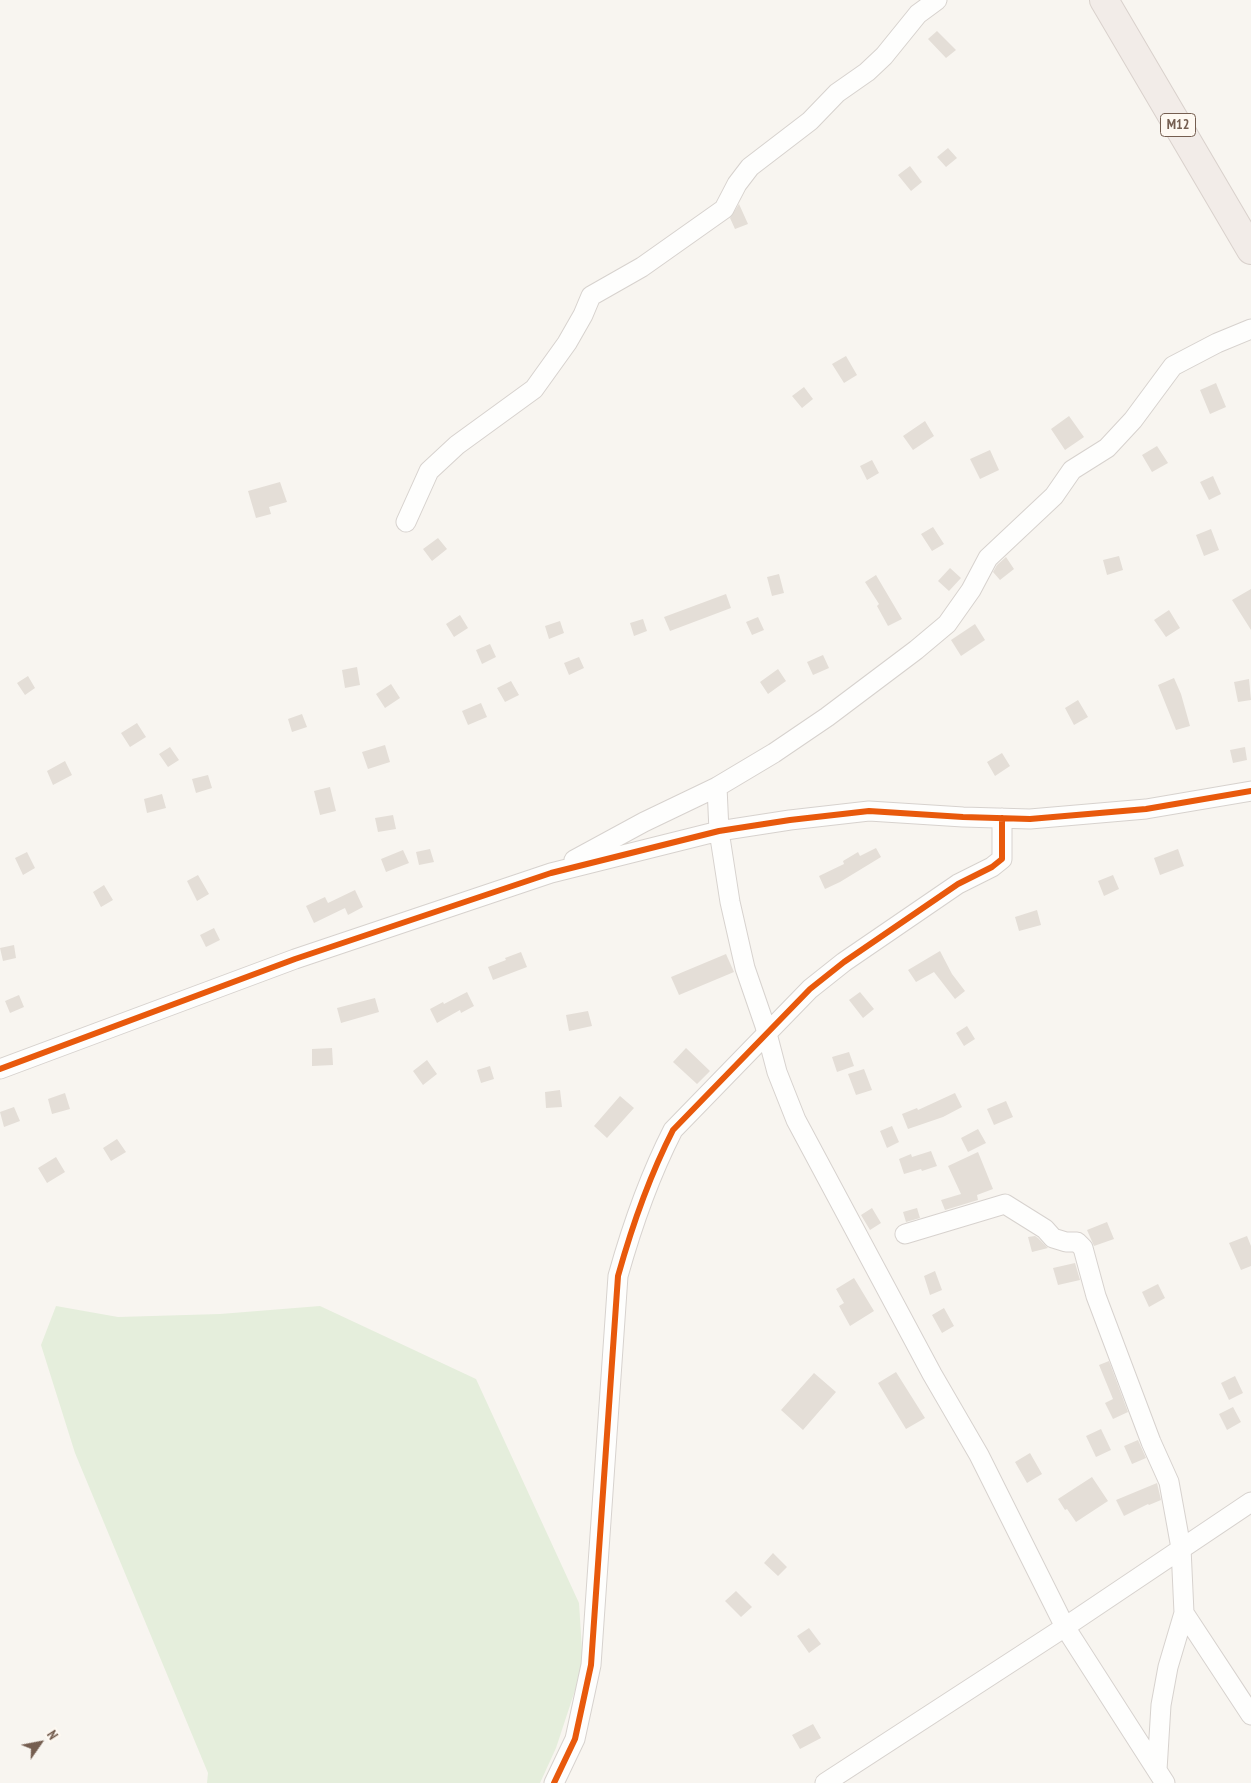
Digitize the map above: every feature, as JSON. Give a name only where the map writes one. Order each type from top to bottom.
[{"type":"highway","name":"M12","points":[[1104,0],[1251,250]]},
{"type":"street","points":[[406,522],[429,471],[457,445],[534,389],[567,343],[583,316],[591,296],[642,267],[724,208],[737,184],[750,168],[810,121],[837,92],[867,72],[884,56],[918,14],[938,0]]},
{"type":"street","points":[[551,873],[644,822],[717,787],[774,753],[827,717],[946,624],[971,590],[988,558],[1054,496],[1072,470],[1106,448],[1133,420],[1173,366],[1217,343],[1251,329]]},
{"type":"street","points":[[717,787],[720,831],[730,902],[745,968],[777,1072],[796,1120],[978,1456],[1065,1628],[1161,1777]]},
{"type":"street","points":[[0,1069],[295,959],[551,873],[720,831],[790,820],[869,811],[1030,819],[1146,809],[1251,791]]},
{"type":"street","points":[[554,1783],[575,1738],[591,1666],[618,1276],[632,1226],[662,1153],[674,1130],[810,989],[844,962],[958,884],[992,868],[1002,859],[1002,818]]},
{"type":"street","points":[[905,1234],[1005,1204],[1045,1229],[1053,1238],[1066,1242],[1077,1242],[1083,1248],[1096,1296],[1151,1442],[1170,1482],[1182,1548],[1184,1613],[1168,1668],[1161,1705],[1161,1777]]},
{"type":"street","points":[[825,1783],[1065,1628],[1251,1502]]},
{"type":"street","points":[[1184,1613],[1251,1715]]},
{"type":"green space","points":[[56,1306],[118,1317],[220,1314],[320,1306],[476,1379],[579,1603],[583,1666],[556,1748],[540,1783],[207,1783],[208,1773],[75,1453],[41,1345]]},
{"type":"building","points":[[937,31],[956,50],[946,58],[928,39]]},
{"type":"building","points":[[948,148],[957,158],[946,167],[937,157]]},
{"type":"building","points":[[910,166],[922,182],[911,191],[898,175]]},
{"type":"building","points":[[739,204],[748,224],[735,229],[730,218]]},
{"type":"building","points":[[846,356],[857,375],[844,383],[832,364]]},
{"type":"building","points":[[1216,383],[1226,407],[1210,414],[1200,390]]},
{"type":"building","points":[[804,387],[813,399],[802,408],[792,396]]},
{"type":"building","points":[[1069,416],[1084,437],[1065,450],[1051,429]]},
{"type":"building","points":[[925,421],[934,436],[913,450],[903,436]]},
{"type":"building","points":[[1157,446],[1168,463],[1152,472],[1142,455]]},
{"type":"building","points":[[990,450],[999,470],[980,479],[970,459]]},
{"type":"building","points":[[872,460],[879,473],[867,480],[860,466]]},
{"type":"building","points":[[1213,476],[1221,494],[1209,500],[1200,482]]},
{"type":"building","points":[[280,482],[287,502],[269,507],[271,514],[256,518],[248,491]]},
{"type":"building","points":[[933,527],[944,544],[932,551],[921,534]]},
{"type":"building","points":[[1211,529],[1219,550],[1204,556],[1196,535]]},
{"type":"building","points":[[438,538],[447,549],[432,561],[423,549]]},
{"type":"building","points":[[1119,556],[1123,570],[1107,575],[1103,560]]},
{"type":"building","points":[[1006,557],[1014,569],[1000,580],[993,572],[997,565]]},
{"type":"building","points":[[950,568],[961,578],[949,591],[938,581]]},
{"type":"building","points":[[779,574],[784,593],[772,596],[767,577]]},
{"type":"building","points":[[876,575],[902,619],[888,626],[877,606],[879,604],[865,582]]},
{"type":"building","points":[[1251,589],[1251,630],[1232,600]]},
{"type":"building","points":[[726,594],[731,608],[670,631],[664,617]]},
{"type":"building","points":[[1169,610],[1180,628],[1166,637],[1154,620]]},
{"type":"building","points":[[460,615],[468,628],[454,637],[446,624]]},
{"type":"building","points":[[758,617],[764,630],[752,635],[746,622]]},
{"type":"building","points":[[643,619],[647,631],[634,636],[630,623]]},
{"type":"building","points":[[560,621],[564,633],[549,639],[545,626]]},
{"type":"building","points":[[975,624],[985,640],[961,656],[951,640]]},
{"type":"building","points":[[490,644],[496,657],[482,664],[476,650]]},
{"type":"building","points":[[823,655],[829,668],[813,675],[807,662]]},
{"type":"building","points":[[579,657],[584,668],[569,675],[564,663]]},
{"type":"building","points":[[357,667],[360,685],[345,688],[342,670]]},
{"type":"building","points":[[778,669],[786,681],[768,694],[760,682]]},
{"type":"building","points":[[28,676],[35,688],[25,695],[17,683]]},
{"type":"building","points":[[1174,678],[1181,694],[1190,726],[1176,730],[1158,685]]},
{"type":"building","points":[[1249,679],[1251,700],[1238,702],[1234,682]]},
{"type":"building","points":[[511,681],[519,695],[505,702],[497,688]]},
{"type":"building","points":[[391,684],[400,698],[385,708],[376,694]]},
{"type":"building","points":[[1078,700],[1088,717],[1074,725],[1065,708]]},
{"type":"building","points":[[481,703],[487,717],[468,725],[462,711]]},
{"type":"building","points":[[302,714],[307,727],[292,732],[288,719]]},
{"type":"building","points":[[137,723],[146,737],[130,747],[121,733]]},
{"type":"building","points":[[385,745],[390,762],[368,769],[362,752]]},
{"type":"building","points":[[170,747],[179,760],[168,767],[159,754]]},
{"type":"building","points":[[1245,747],[1247,760],[1233,763],[1230,750]]},
{"type":"building","points":[[1002,753],[1010,766],[995,776],[987,762]]},
{"type":"building","points":[[65,761],[72,775],[53,785],[47,771]]},
{"type":"building","points":[[208,775],[212,788],[196,793],[192,779]]},
{"type":"building","points":[[330,787],[336,811],[320,815],[314,791]]},
{"type":"building","points":[[162,794],[166,808],[147,813],[144,799]]},
{"type":"building","points":[[393,815],[396,829],[378,832],[375,818]]},
{"type":"building","points":[[876,848],[881,857],[825,889],[819,876],[844,864],[843,861],[858,852],[860,856]]},
{"type":"building","points":[[430,849],[434,862],[419,865],[416,852]]},
{"type":"building","points":[[1178,849],[1184,866],[1160,875],[1154,858]]},
{"type":"building","points":[[403,850],[409,863],[386,872],[381,859]]},
{"type":"building","points":[[27,852],[35,868],[23,875],[15,858]]},
{"type":"building","points":[[198,875],[209,894],[197,901],[187,881]]},
{"type":"building","points":[[1113,875],[1119,889],[1104,896],[1098,881]]},
{"type":"building","points":[[104,885],[113,900],[101,907],[93,892]]},
{"type":"building","points":[[355,890],[363,907],[348,915],[345,908],[314,923],[306,906],[325,897],[328,903]]},
{"type":"building","points":[[1037,910],[1041,925],[1019,931],[1015,917]]},
{"type":"building","points":[[214,928],[220,940],[206,947],[200,935]]},
{"type":"building","points":[[14,945],[16,958],[3,961],[0,948]]},
{"type":"building","points":[[940,951],[952,974],[965,991],[955,999],[934,972],[916,982],[908,970]]},
{"type":"building","points":[[521,952],[527,967],[493,980],[488,967]]},
{"type":"building","points":[[726,954],[734,972],[679,995],[671,977]]},
{"type":"building","points":[[467,992],[474,1006],[461,1013],[460,1010],[437,1023],[430,1009]]},
{"type":"building","points":[[860,992],[874,1009],[863,1018],[849,1000]]},
{"type":"building","points":[[19,995],[24,1007],[10,1013],[5,1001]]},
{"type":"building","points":[[375,998],[379,1012],[341,1023],[337,1008]]},
{"type":"building","points":[[588,1011],[592,1026],[569,1031],[566,1015]]},
{"type":"building","points":[[967,1026],[975,1039],[964,1046],[956,1033]]},
{"type":"building","points":[[332,1048],[333,1065],[312,1066],[312,1049]]},
{"type":"building","points":[[686,1048],[710,1071],[697,1084],[673,1062]]},
{"type":"building","points":[[849,1052],[854,1066],[837,1072],[832,1057]]},
{"type":"building","points":[[427,1060],[437,1074],[423,1085],[413,1071]]},
{"type":"building","points":[[490,1066],[494,1079],[481,1083],[477,1070]]},
{"type":"building","points":[[864,1069],[872,1090],[856,1095],[848,1074]]},
{"type":"building","points":[[560,1090],[562,1107],[546,1108],[545,1092]]},
{"type":"building","points":[[65,1093],[70,1109],[52,1114],[48,1099]]},
{"type":"building","points":[[955,1093],[962,1107],[943,1117],[908,1129],[902,1114],[917,1108],[918,1110]]},
{"type":"building","points":[[620,1096],[634,1108],[607,1138],[594,1126]]},
{"type":"building","points":[[1006,1101],[1013,1117],[994,1125],[987,1109]]},
{"type":"building","points":[[14,1107],[20,1121],[4,1127],[0,1112]]},
{"type":"building","points":[[892,1126],[899,1142],[887,1148],[880,1131]]},
{"type":"building","points":[[978,1129],[986,1143],[968,1152],[961,1138]]},
{"type":"building","points":[[117,1139],[126,1152],[111,1161],[103,1148]]},
{"type":"building","points":[[931,1151],[937,1166],[904,1174],[899,1159],[911,1154],[912,1157]]},
{"type":"building","points":[[978,1152],[993,1189],[977,1195],[978,1200],[945,1210],[941,1200],[961,1194],[948,1166]]},
{"type":"building","points":[[56,1157],[65,1172],[47,1183],[38,1168]]},
{"type":"building","points":[[872,1208],[881,1223],[870,1230],[861,1215]]},
{"type":"building","points":[[917,1208],[920,1218],[906,1222],[903,1212]]},
{"type":"building","points":[[1107,1222],[1114,1239],[1094,1246],[1087,1230]]},
{"type":"building","points":[[1035,1236],[1048,1248],[1032,1252],[1028,1237]]},
{"type":"building","points":[[1247,1236],[1251,1246],[1251,1266],[1241,1270],[1229,1243]]},
{"type":"building","points":[[1075,1263],[1080,1280],[1058,1285],[1053,1268]]},
{"type":"building","points":[[935,1271],[942,1290],[930,1295],[924,1276]]},
{"type":"building","points":[[854,1278],[874,1311],[850,1326],[839,1306],[844,1303],[836,1289]]},
{"type":"building","points":[[1158,1284],[1165,1298],[1149,1307],[1142,1292]]},
{"type":"building","points":[[944,1308],[954,1326],[942,1333],[932,1315]]},
{"type":"building","points":[[1109,1361],[1128,1412],[1113,1419],[1105,1403],[1113,1399],[1099,1365]]},
{"type":"building","points":[[896,1372],[925,1418],[906,1429],[878,1383]]},
{"type":"building","points":[[814,1373],[836,1392],[803,1430],[781,1410]]},
{"type":"building","points":[[1235,1376],[1243,1393],[1229,1400],[1221,1383]]},
{"type":"building","points":[[1233,1407],[1241,1422],[1227,1430],[1219,1414]]},
{"type":"building","points":[[1101,1429],[1111,1450],[1096,1457],[1086,1436]]},
{"type":"building","points":[[1138,1440],[1146,1458],[1132,1464],[1124,1446]]},
{"type":"building","points":[[1030,1453],[1042,1474],[1027,1483],[1015,1462]]},
{"type":"building","points":[[1092,1477],[1108,1501],[1076,1522],[1058,1499]]},
{"type":"building","points":[[1157,1483],[1161,1500],[1124,1516],[1116,1500]]},
{"type":"building","points":[[773,1553],[787,1567],[778,1576],[764,1563]]},
{"type":"building","points":[[736,1591],[752,1607],[741,1617],[725,1601]]},
{"type":"building","points":[[809,1628],[821,1644],[809,1653],[797,1636]]},
{"type":"building","points":[[813,1724],[821,1738],[800,1749],[792,1735]]},
{"type":"cycle path","points":[[0,1069],[295,959],[551,873],[719,831],[790,820],[869,811],[1030,819],[1146,809],[1251,791]]},
{"type":"cycle path","points":[[554,1783],[575,1739],[591,1665],[618,1276],[642,1202],[664,1148],[673,1130],[810,989],[844,962],[958,884],[992,867],[1002,859],[1002,818]]}]
